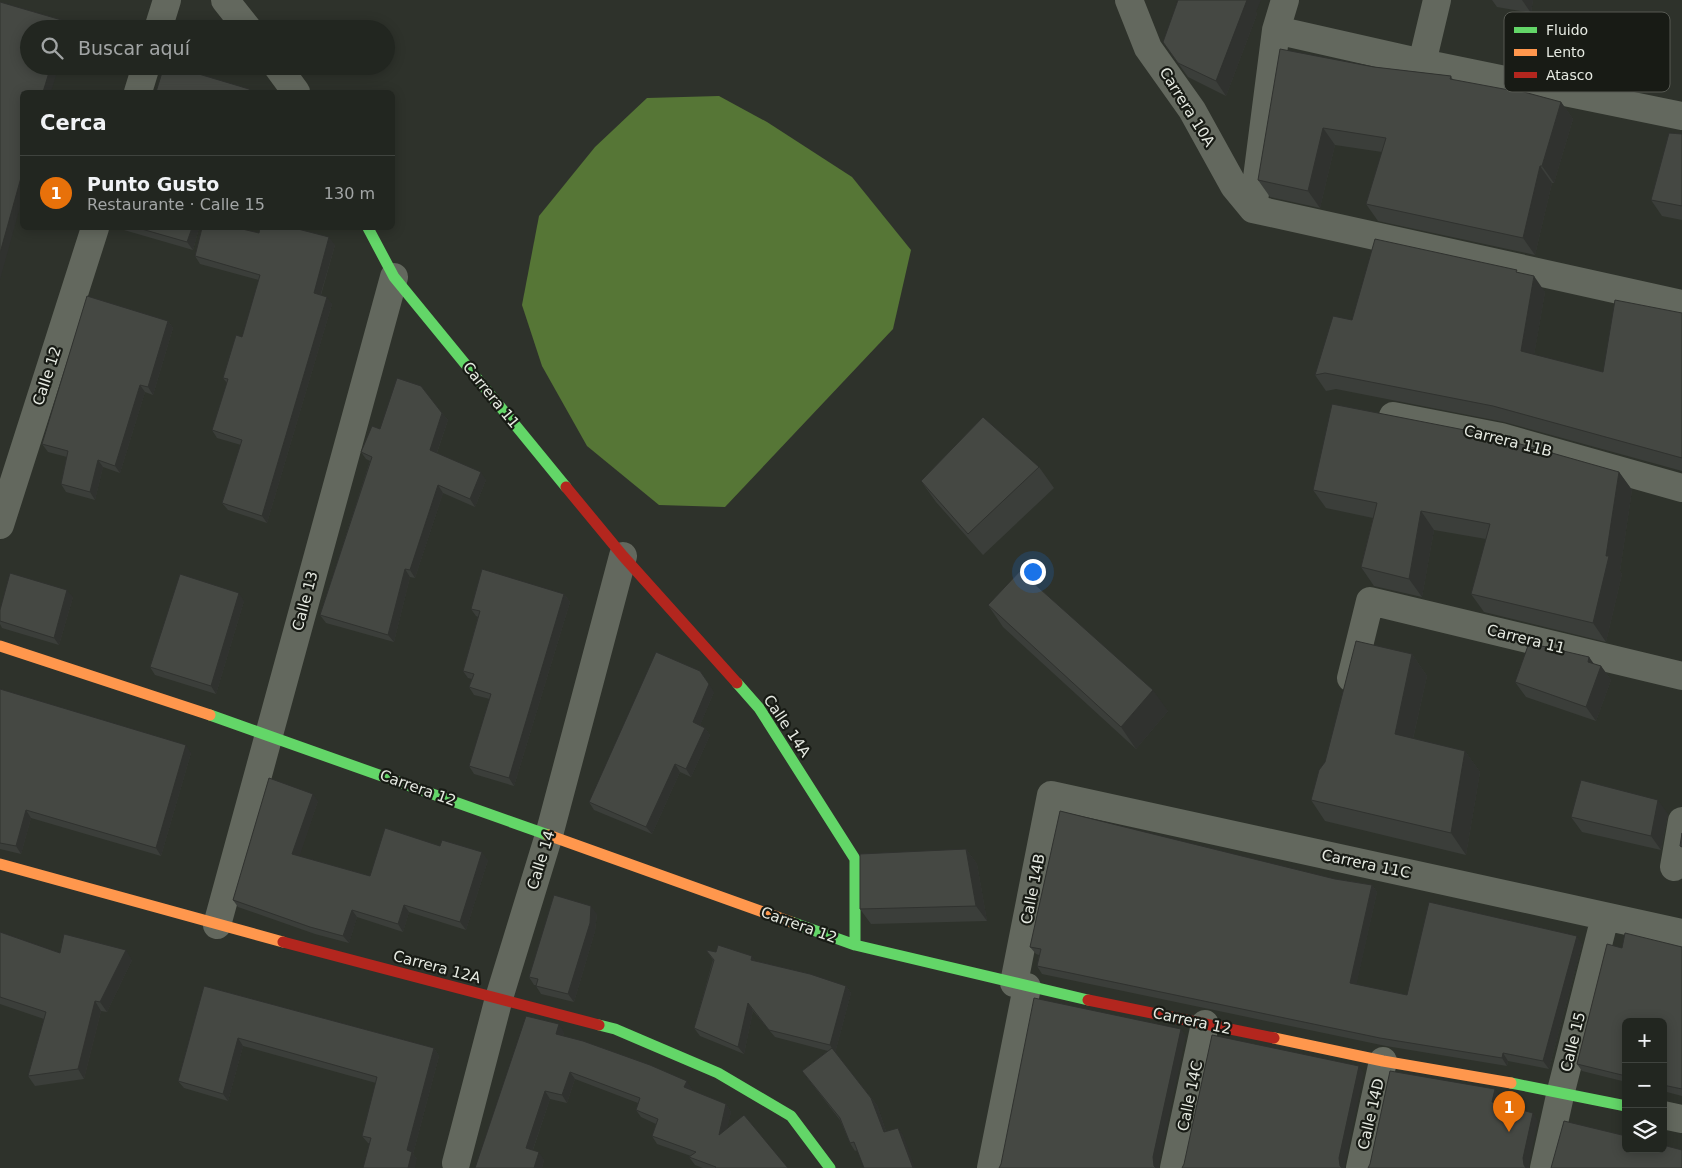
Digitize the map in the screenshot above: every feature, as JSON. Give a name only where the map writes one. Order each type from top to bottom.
[{"type":"street","points":[[225,0],[241,20]]},
{"type":"street","name":"Carrera 10A","points":[[1129,0],[1148,48],[1192,110],[1234,186],[1253,209]]},
{"type":"street","points":[[1285,0],[1276,30],[1253,209],[1682,304]]},
{"type":"street","points":[[1422,63],[1437,0]]},
{"type":"street","points":[[1276,30],[1504,80]]},
{"type":"street","points":[[139,90],[143,75]]},
{"type":"street","points":[[284,75],[295,90]]},
{"type":"street","points":[[1564,92],[1682,116]]},
{"type":"street","name":"Calle 12","points":[[0,525],[94,230]]},
{"type":"street","name":"Carrera 11","points":[[369,230],[394,277],[623,556]]},
{"type":"street","name":"Calle 13","points":[[217,925],[394,277]]},
{"type":"street","name":"Carrera 11B","points":[[1370,412],[1501,437],[1682,488]]},
{"type":"street","name":"Calle 14","points":[[456,1163],[499,998],[549,835],[623,556]]},
{"type":"street","name":"Calle 14A","points":[[623,556],[758,708],[855,859],[856,945]]},
{"type":"street","name":"Carrera 11","points":[[1344,704],[1370,601],[1682,676]]},
{"type":"street","name":"Carrera 12","points":[[0,646],[269,734],[856,945],[1021,985],[1205,1024],[1383,1061],[1561,1091],[1622,1105]]},
{"type":"street","name":"Carrera 11C","points":[[1051,794],[1682,933]]},
{"type":"street","name":"Calle 14B","points":[[991,1168],[1051,794]]},
{"type":"street","points":[[1674,867],[1682,821]]},
{"type":"street","name":"Carrera 12A","points":[[0,864],[217,925],[615,1029],[718,1073],[791,1116],[830,1168]]},
{"type":"street","name":"Calle 15","points":[[1544,1168],[1561,1091],[1605,917]]},
{"type":"street","name":"Calle 14C","points":[[1174,1168],[1205,1024]]},
{"type":"street","name":"Calle 14D","points":[[1360,1168],[1383,1061]]},
{"type":"street","points":[[1667,1116],[1682,1119]]},
{"type":"shaded area","points":[[719,96],[767,122],[852,177],[911,250],[893,329],[725,507],[659,505],[587,446],[542,366],[522,305],[539,216],[595,147],[647,98]]},
{"type":"building","points":[[1178,0],[1247,0],[1216,81],[1178,63],[1163,42]]},
{"type":"building","points":[[0,2],[62,20],[20,20],[20,75],[48,75],[44,90],[20,90],[20,181],[0,253]]},
{"type":"building","points":[[1280,49],[1374,67],[1451,76],[1450,79],[1504,89],[1504,92],[1524,92],[1561,102],[1542,166],[1540,166],[1523,238],[1366,204],[1386,138],[1323,128],[1308,191],[1258,180]]},
{"type":"building","points":[[161,75],[202,75],[250,90],[157,90]]},
{"type":"building","points":[[1669,133],[1682,134],[1682,206],[1651,200]]},
{"type":"building","points":[[145,230],[191,230],[187,242]]},
{"type":"building","points":[[202,230],[246,230],[259,233],[260,230],[302,230],[329,237],[314,293],[327,297],[262,516],[222,503],[242,440],[212,430],[228,379],[223,378],[236,335],[242,337],[260,275],[195,256]]},
{"type":"building","points":[[1375,239],[1517,270],[1516,272],[1534,276],[1521,351],[1603,372],[1615,300],[1682,313],[1682,458],[1493,406],[1325,373],[1315,375],[1333,316],[1352,320]]},
{"type":"building","points":[[87,296],[168,321],[148,387],[140,385],[115,466],[98,460],[90,492],[61,484],[68,451],[42,444]]},
{"type":"building","points":[[397,378],[421,386],[442,413],[430,450],[481,472],[470,499],[438,485],[410,570],[405,569],[388,635],[320,615],[372,457],[361,452],[372,426],[380,429]]},
{"type":"building","points":[[1332,404],[1485,434],[1619,472],[1606,556],[1609,556],[1593,623],[1471,594],[1490,524],[1421,511],[1409,579],[1361,567],[1377,503],[1313,490]]},
{"type":"building","points":[[983,417],[1039,467],[968,534],[921,481]]},
{"type":"building","points":[[482,569],[564,594],[509,778],[469,766],[491,694],[469,687],[474,674],[463,671],[480,611],[471,609]]},
{"type":"building","points":[[1020,571],[1153,690],[1121,727],[988,605]]},
{"type":"building","points":[[10,573],[67,590],[54,638],[0,621],[0,610]]},
{"type":"building","points":[[180,574],[239,593],[211,686],[150,667]]},
{"type":"building","points":[[1356,641],[1412,654],[1395,734],[1465,751],[1451,833],[1311,800],[1319,770],[1325,762]]},
{"type":"building","points":[[1529,643],[1589,657],[1588,662],[1601,666],[1586,707],[1515,682]]},
{"type":"building","points":[[656,652],[700,671],[709,684],[693,722],[705,728],[686,769],[675,764],[646,827],[589,802]]},
{"type":"building","points":[[0,689],[186,745],[156,848],[26,810],[16,846],[0,843]]},
{"type":"building","points":[[269,778],[313,794],[292,854],[370,876],[385,828],[440,846],[442,840],[482,852],[460,922],[404,905],[398,924],[352,910],[343,936],[310,927],[233,900]]},
{"type":"building","points":[[1581,780],[1658,800],[1651,836],[1571,817]]},
{"type":"building","points":[[1060,811],[1335,879],[1372,885],[1350,983],[1407,995],[1429,902],[1577,936],[1543,1061],[1503,1053],[1502,1058],[1380,1038],[1037,966],[1041,949],[1030,947]]},
{"type":"building","points":[[966,849],[976,906],[860,909],[860,854]]},
{"type":"building","points":[[554,895],[591,906],[590,923],[568,994],[536,986],[538,979],[529,977]]},
{"type":"building","points":[[0,932],[60,953],[64,934],[126,950],[100,1002],[95,1001],[78,1069],[28,1076],[46,1012],[0,997]]},
{"type":"building","points":[[1625,933],[1682,947],[1682,1089],[1667,1086],[1667,1018],[1622,1018],[1622,1075],[1577,1064],[1607,944],[1622,948]]},
{"type":"building","points":[[718,945],[752,956],[751,960],[810,974],[846,986],[830,1045],[769,1030],[748,1003],[738,1047],[694,1028],[714,960],[706,950],[716,952]]},
{"type":"building","points":[[204,986],[434,1048],[407,1150],[412,1152],[408,1168],[363,1168],[371,1138],[362,1136],[377,1077],[238,1038],[223,1094],[178,1081]]},
{"type":"building","points":[[1034,998],[1181,1029],[1153,1157],[1156,1168],[999,1168]]},
{"type":"building","points":[[526,1016],[559,1024],[556,1034],[583,1041],[650,1065],[687,1081],[684,1087],[726,1104],[719,1135],[744,1115],[788,1168],[715,1168],[689,1157],[696,1152],[652,1136],[658,1119],[636,1110],[640,1098],[570,1072],[562,1095],[545,1091],[526,1148],[539,1152],[534,1168],[475,1168]]},
{"type":"building","points":[[1212,1035],[1359,1066],[1339,1158],[1342,1168],[1182,1168]]},
{"type":"building","points":[[832,1048],[871,1098],[884,1132],[898,1128],[913,1168],[864,1168],[854,1142],[850,1143],[840,1118],[802,1071]]},
{"type":"building","points":[[1390,1071],[1495,1089],[1492,1102],[1533,1113],[1523,1158],[1526,1168],[1368,1168]]},
{"type":"building","points":[[1564,1121],[1622,1135],[1622,1153],[1667,1153],[1667,1146],[1682,1150],[1682,1168],[1551,1168]]},
{"type":"traffic: fast","points":[[369,230],[394,277],[566,487]]},
{"type":"traffic: fast","points":[[737,683],[759,708],[855,859],[855,945]]},
{"type":"traffic: fast","points":[[210,715],[548,835]]},
{"type":"traffic: fast","points":[[791,922],[855,945],[1088,1000]]},
{"type":"traffic: fast","points":[[599,1025],[615,1029],[718,1073],[791,1116],[830,1168]]},
{"type":"traffic: fast","points":[[1511,1083],[1622,1105]]},
{"type":"traffic: slow","points":[[0,646],[210,715]]},
{"type":"traffic: slow","points":[[548,835],[791,922]]},
{"type":"traffic: slow","points":[[0,864],[283,942]]},
{"type":"traffic: slow","points":[[1274,1038],[1383,1061],[1511,1083]]},
{"type":"traffic: jam","points":[[566,487],[623,556],[737,683]]},
{"type":"traffic: jam","points":[[283,942],[599,1025]]},
{"type":"traffic: jam","points":[[1088,1000],[1274,1038]]},
{"type":"place","name":"Punto Gusto","points":[[1509,1132]]}]
